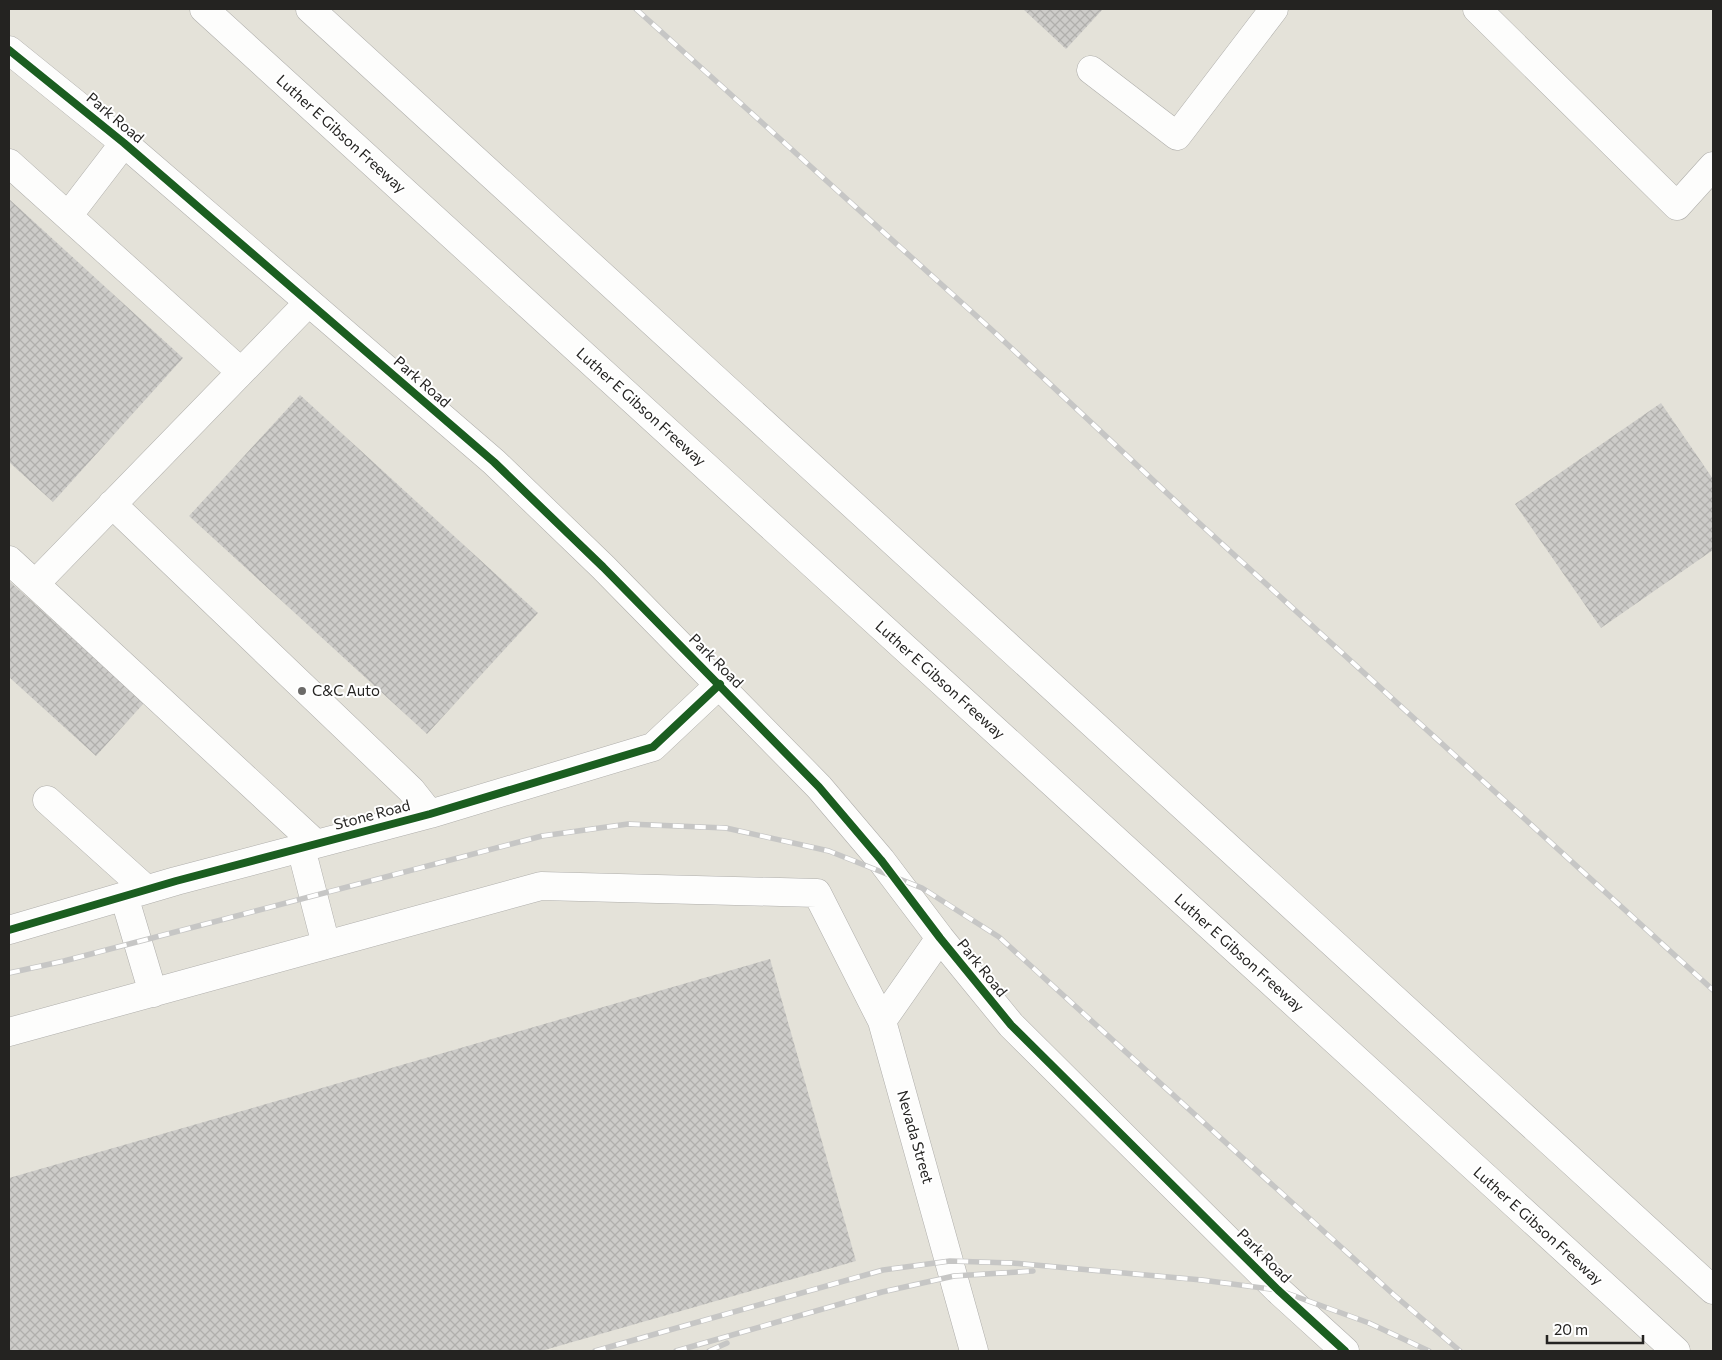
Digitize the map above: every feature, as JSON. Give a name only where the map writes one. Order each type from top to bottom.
[{"type":"main road","name":"Luther E Gibson Freeway","points":[[204,9],[1676,1351]]},
{"type":"main road","points":[[310,9],[1713,1290]]},
{"type":"main road","points":[[1091,70],[1177,136],[1274,9]]},
{"type":"main road","points":[[1477,9],[1677,206],[1713,166]]},
{"type":"main road","name":"Park Road","points":[[9,50],[124,142],[494,462],[720,684],[820,787],[881,860],[940,938],[1011,1025],[1078,1094],[1146,1157],[1278,1290],[1346,1351]]},
{"type":"main road","points":[[68,216],[124,142]]},
{"type":"main road","points":[[9,163],[241,372]]},
{"type":"main road","points":[[35,584],[308,303]]},
{"type":"main road","points":[[112,504],[411,790],[430,814]]},
{"type":"main road","points":[[9,560],[309,846],[326,945],[9,1032]]},
{"type":"main road","name":"Stone Road","points":[[9,930],[135,893],[430,814],[653,747],[720,684]]},
{"type":"main road","points":[[47,800],[135,893],[152,992]]},
{"type":"main road","name":"Nevada Street","points":[[326,945],[541,886],[817,893],[882,1021],[974,1351]]},
{"type":"main road","points":[[882,1021],[940,938]]},
{"type":"shaded area","points":[[9,9],[1713,9],[1713,1351],[9,1351]]},
{"type":"building","points":[[1023,9],[1103,9],[1066,49]]},
{"type":"building","points":[[9,199],[183,358],[53,502],[9,462]]},
{"type":"building","points":[[300,395],[538,613],[427,734],[189,516]]},
{"type":"building","points":[[1661,403],[1713,479],[1713,550],[1601,628],[1515,504]]},
{"type":"building","points":[[9,581],[144,703],[96,756],[9,677]]},
{"type":"building","points":[[770,959],[856,1261],[541,1351],[9,1351],[9,1178]]},
{"type":"railway","points":[[636,9],[992,330],[1198,522],[1713,990]]},
{"type":"railway","points":[[9,973],[64,961],[542,836],[628,824],[726,828],[829,851],[922,888],[999,937],[1394,1295],[1460,1351]]},
{"type":"railway","points":[[595,1351],[883,1270],[950,1261],[1012,1263],[1202,1280],[1278,1290],[1369,1323],[1429,1351]]},
{"type":"railway","points":[[676,1351],[882,1292],[954,1276],[1033,1271]]},
{"type":"railway","points":[[709,1351],[727,1343]]},
{"type":"cycle path","points":[[9,50],[124,143],[494,462],[603,567],[819,787],[881,860],[940,938],[1011,1025],[1278,1290],[1345,1351]]},
{"type":"cycle path","points":[[9,930],[176,881],[430,814],[653,747],[720,684]]},
{"type":"place","name":"C&C Auto","points":[[302,691]]}]
